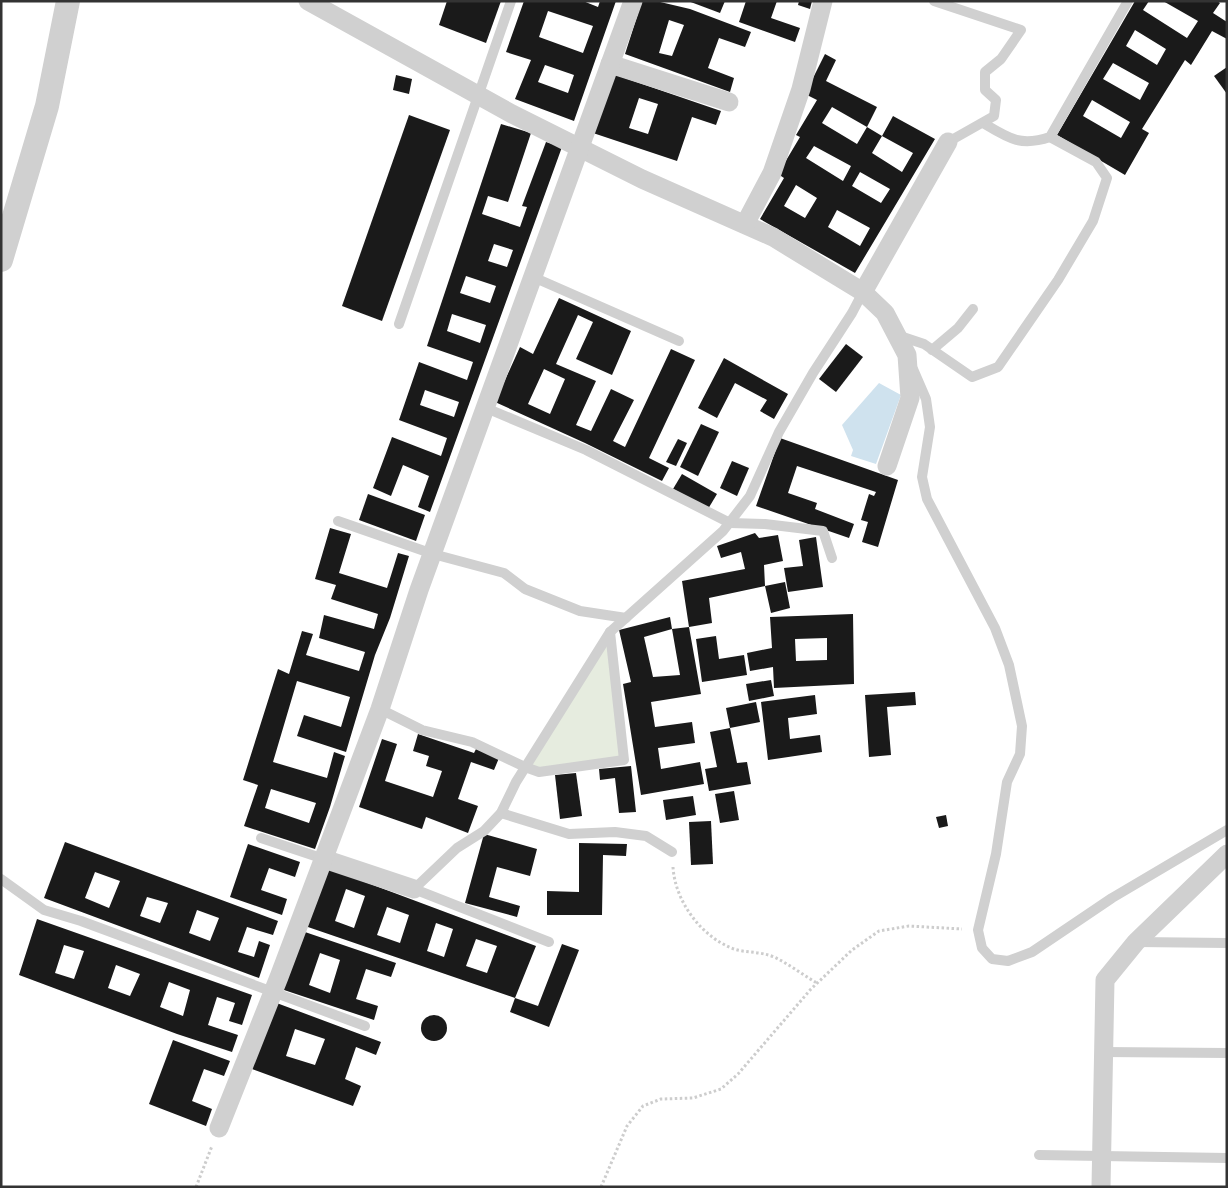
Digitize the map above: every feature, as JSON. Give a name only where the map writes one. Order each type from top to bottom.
[{"type":"street","points":[[1,260],[47,106],[68,1]]},
{"type":"street","points":[[308,1],[580,148],[642,179],[773,237],[863,292],[884,313],[907,355],[910,398],[887,466]]},
{"type":"street","points":[[219,1128],[324,859],[380,709],[432,554],[633,1]]},
{"type":"street","points":[[745,224],[772,173],[801,90],[823,1]]},
{"type":"street","points":[[610,64],[729,102]]},
{"type":"street","points":[[863,292],[948,142]]},
{"type":"street","points":[[1101,1187],[1105,980],[1136,942],[1227,854]]},
{"type":"street","points":[[324,859],[414,889]]},
{"type":"lane","points":[[399,324],[511,1]]},
{"type":"lane","points":[[934,1],[1021,30],[1001,59],[986,72],[985,90],[996,100],[994,116],[948,142]]},
{"type":"lane","points":[[982,123],[1010,139],[1032,143],[1050,137],[1128,1]]},
{"type":"lane","points":[[896,334],[924,344],[972,377],[998,367],[1058,280],[1093,221],[1107,178],[1096,162],[1050,137]]},
{"type":"lane","points":[[533,277],[679,341]]},
{"type":"lane","points":[[549,942],[414,889],[457,848],[484,831],[501,813],[525,767],[610,632],[688,564],[730,523],[750,496],[779,432],[863,292]]},
{"type":"lane","points":[[932,350],[958,328],[972,310]]},
{"type":"lane","points":[[907,355],[926,399],[930,427],[922,477],[927,499],[994,628],[1009,665],[1022,726],[1020,754],[1008,782],[996,854],[978,930],[982,948],[992,959],[1008,961],[1032,952],[1112,898],[1227,830]]},
{"type":"lane","points":[[486,408],[594,454],[730,523],[766,524],[823,531],[832,558]]},
{"type":"lane","points":[[338,521],[432,554],[504,573],[525,589],[580,611],[626,618]]},
{"type":"lane","points":[[380,709],[422,730],[472,742],[539,772],[624,760],[610,632]]},
{"type":"lane","points":[[501,813],[569,834],[615,832],[646,836],[672,852]]},
{"type":"lane","points":[[261,838],[324,859]]},
{"type":"lane","points":[[1,879],[44,910],[80,921],[272,994],[365,1026]]},
{"type":"lane","points":[[1136,942],[1227,943]]},
{"type":"lane","points":[[1104,1052],[1227,1054]]},
{"type":"lane","points":[[1039,1155],[1227,1158]]},
{"type":"path","points":[[672,852],[674,884],[696,920],[714,940],[736,950],[757,951],[776,958],[817,983]]},
{"type":"path","points":[[601,1187],[627,1126],[643,1106],[661,1099],[693,1098],[721,1089],[738,1074],[817,983],[852,950],[879,931],[909,926],[978,930]]},
{"type":"path","points":[[196,1187],[219,1128]]},
{"type":"shaded area","points":[[610,632],[624,760],[539,772],[525,767]]},
{"type":"water","points":[[879,383],[901,395],[876,464],[851,456],[853,450],[842,425]]},
{"type":"building","points":[[447,1],[501,1],[486,43],[439,25]]},
{"type":"building","points":[[524,1],[583,1],[598,7],[600,1],[616,1],[574,121],[515,99],[531,60],[506,52]],"holes":[[[548,11],[593,26],[583,53],[539,37]],[[545,65],[574,75],[568,93],[538,82]]]},
{"type":"building","points":[[642,1],[656,1],[690,9],[751,32],[745,47],[719,38],[708,68],[734,78],[730,92],[625,54]],"holes":[[[669,20],[684,25],[672,56],[659,53]]]},
{"type":"building","points":[[688,1],[725,1],[720,13]]},
{"type":"building","points":[[746,1],[777,1],[771,18],[800,28],[795,42],[739,22]]},
{"type":"building","points":[[799,1],[812,1],[810,9],[798,5]]},
{"type":"building","points":[[1135,1],[1149,1],[1143,10],[1187,38],[1198,21],[1163,1],[1217,1],[1220,3],[1213,13],[1227,22],[1227,39],[1212,31],[1191,65],[1185,60],[1142,129],[1149,133],[1125,175],[1057,135]],"holes":[[[1135,30],[1166,49],[1157,65],[1126,46]],[[1113,63],[1149,83],[1140,100],[1103,79]],[[1092,100],[1130,122],[1121,138],[1083,116]]]},
{"type":"building","points":[[825,54],[836,60],[826,81],[877,107],[867,127],[882,136],[893,116],[935,139],[855,273],[760,219],[784,178],[778,174],[800,137],[796,135],[817,100],[805,94]],"holes":[[[832,107],[867,127],[857,144],[822,123]],[[882,136],[913,153],[902,172],[872,153]],[[814,146],[851,166],[843,181],[806,158]],[[860,172],[890,189],[881,203],[852,186]],[[796,185],[817,198],[805,218],[784,206]],[[837,210],[870,228],[860,246],[828,227]]]},
{"type":"building","points":[[1227,67],[1227,94],[1214,76]]},
{"type":"building","points":[[613,74],[721,111],[716,125],[692,117],[677,161],[593,133]],"holes":[[[639,98],[658,104],[648,134],[629,128]]]},
{"type":"building","points":[[396,75],[412,79],[409,94],[393,90]]},
{"type":"building","points":[[409,115],[450,130],[382,321],[342,306]]},
{"type":"building","points":[[501,124],[531,133],[508,202],[488,196],[482,214],[520,227],[527,207],[522,206],[546,142],[562,147],[430,512],[418,507],[429,476],[403,465],[391,496],[373,488],[392,437],[441,456],[447,438],[399,420],[419,362],[467,380],[473,362],[427,346]],"holes":[[[494,244],[513,250],[507,267],[488,261]],[[466,276],[496,286],[490,303],[460,293]],[[452,314],[486,325],[480,343],[447,331]],[[425,390],[459,402],[454,417],[420,405]]]},
{"type":"building","points":[[559,298],[631,331],[612,375],[576,359],[593,322],[578,315],[556,364],[596,381],[576,425],[591,431],[611,389],[634,400],[613,441],[625,447],[671,349],[695,360],[649,458],[669,468],[662,481],[495,402],[520,347],[533,354]],"holes":[[[544,369],[565,379],[550,414],[528,404]]]},
{"type":"building","points":[[846,344],[863,357],[836,392],[819,379]]},
{"type":"building","points":[[724,358],[788,394],[774,419],[760,411],[767,400],[735,383],[717,418],[698,408]]},
{"type":"building","points":[[701,424],[719,432],[698,476],[680,467]]},
{"type":"building","points":[[780,438],[898,480],[878,547],[862,542],[868,522],[861,520],[869,494],[874,496],[876,492],[797,466],[788,493],[817,503],[815,509],[854,524],[849,538],[756,506]]},
{"type":"building","points":[[678,439],[687,443],[676,466],[666,462]]},
{"type":"building","points":[[732,461],[749,468],[737,496],[720,488]]},
{"type":"building","points":[[682,474],[717,494],[708,509],[673,489]]},
{"type":"building","points":[[368,494],[425,515],[416,541],[359,520]]},
{"type":"building","points":[[330,528],[351,534],[339,573],[387,588],[398,553],[409,556],[390,618],[375,655],[346,752],[297,736],[304,715],[341,727],[350,697],[297,681],[273,762],[327,778],[334,752],[345,756],[315,849],[244,826],[258,785],[243,780],[278,669],[289,674],[302,631],[313,634],[306,655],[359,671],[365,652],[319,638],[324,615],[374,629],[378,614],[331,599],[336,585],[315,579]],"holes":[[[271,789],[316,803],[309,823],[265,808]]]},
{"type":"building","points":[[755,533],[759,538],[778,535],[783,561],[764,565],[765,586],[709,598],[712,623],[689,627],[682,581],[745,569],[741,552],[721,558],[717,546]]},
{"type":"building","points":[[816,537],[823,587],[788,592],[784,568],[803,566],[799,540]]},
{"type":"building","points":[[785,582],[790,608],[771,613],[765,586]]},
{"type":"building","points":[[853,614],[854,684],[774,688],[773,667],[750,671],[747,653],[772,648],[770,617]],"holes":[[[827,638],[827,660],[796,661],[795,639]]]},
{"type":"building","points":[[670,617],[672,629],[689,627],[701,694],[651,702],[655,727],[692,722],[695,743],[658,748],[661,769],[700,762],[704,784],[641,795],[623,684],[631,682],[619,630]],"holes":[[[672,629],[680,675],[653,677],[644,637]]]},
{"type":"building","points":[[716,636],[719,659],[744,655],[747,675],[702,682],[696,639]]},
{"type":"building","points":[[771,680],[774,696],[749,701],[746,684]]},
{"type":"building","points":[[915,692],[916,705],[887,707],[891,755],[869,757],[865,695]]},
{"type":"building","points":[[815,695],[817,714],[788,718],[790,739],[820,735],[822,752],[768,760],[761,702]]},
{"type":"building","points":[[756,702],[760,722],[730,728],[726,708]]},
{"type":"building","points":[[730,728],[737,763],[747,762],[751,784],[709,791],[705,769],[717,767],[710,732]]},
{"type":"building","points":[[418,734],[474,753],[476,749],[499,758],[494,770],[471,762],[458,799],[478,806],[468,833],[426,817],[422,829],[359,807],[382,739],[397,744],[385,781],[433,797],[442,771],[426,766],[429,756],[413,751]]},
{"type":"building","points":[[631,766],[636,812],[619,813],[615,778],[600,780],[599,769]]},
{"type":"building","points":[[576,773],[582,816],[560,819],[555,775]]},
{"type":"building","points":[[734,791],[739,820],[720,823],[715,794]]},
{"type":"building","points":[[693,796],[696,815],[666,820],[663,800]]},
{"type":"building","points":[[946,815],[948,826],[939,828],[936,817]]},
{"type":"building","points":[[711,821],[713,864],[691,865],[689,822]]},
{"type":"building","points":[[484,834],[537,849],[530,876],[497,867],[489,897],[520,906],[517,917],[465,903]]},
{"type":"building","points":[[65,842],[278,921],[273,935],[247,927],[238,952],[254,957],[259,941],[270,945],[259,978],[44,898]],"holes":[[[95,872],[120,881],[109,908],[85,898]],[[147,897],[168,903],[160,923],[140,916]],[[197,910],[219,918],[210,941],[189,933]]]},
{"type":"building","points":[[579,843],[627,844],[626,856],[603,855],[602,915],[547,915],[547,891],[579,892]]},
{"type":"building","points":[[248,844],[300,862],[295,877],[269,868],[261,890],[287,899],[282,915],[230,897]]},
{"type":"building","points":[[325,867],[536,946],[515,998],[305,926]],"holes":[[[346,889],[365,896],[354,928],[335,921]],[[387,907],[409,915],[400,943],[377,935]],[[436,923],[453,929],[444,957],[427,951]],[[476,939],[497,946],[487,973],[466,966]]]},
{"type":"building","points":[[37,919],[252,995],[242,1025],[229,1021],[235,1003],[217,997],[208,1025],[238,1035],[232,1052],[177,1034],[19,975]],"holes":[[[64,945],[84,951],[74,979],[55,973]],[[116,965],[140,974],[130,996],[108,988]],[[169,982],[190,990],[183,1016],[160,1007]]]},
{"type":"building","points":[[302,931],[396,963],[391,977],[366,969],[356,999],[378,1006],[374,1020],[281,989]],"holes":[[[320,953],[340,960],[330,993],[309,985]]]},
{"type":"building","points":[[562,944],[579,950],[549,1027],[510,1012],[515,998],[538,1006]]},
{"type":"building","points":[[274,1002],[381,1042],[376,1055],[356,1047],[345,1079],[361,1086],[353,1106],[252,1069]],"holes":[[[295,1029],[325,1039],[315,1065],[286,1056]]]},
{"type":"building","points":[[434,1015],[443,1019],[447,1028],[443,1037],[434,1041],[425,1037],[421,1028],[425,1019]]},
{"type":"building","points":[[173,1040],[230,1061],[224,1076],[204,1069],[192,1101],[212,1109],[206,1126],[149,1104]]}]
